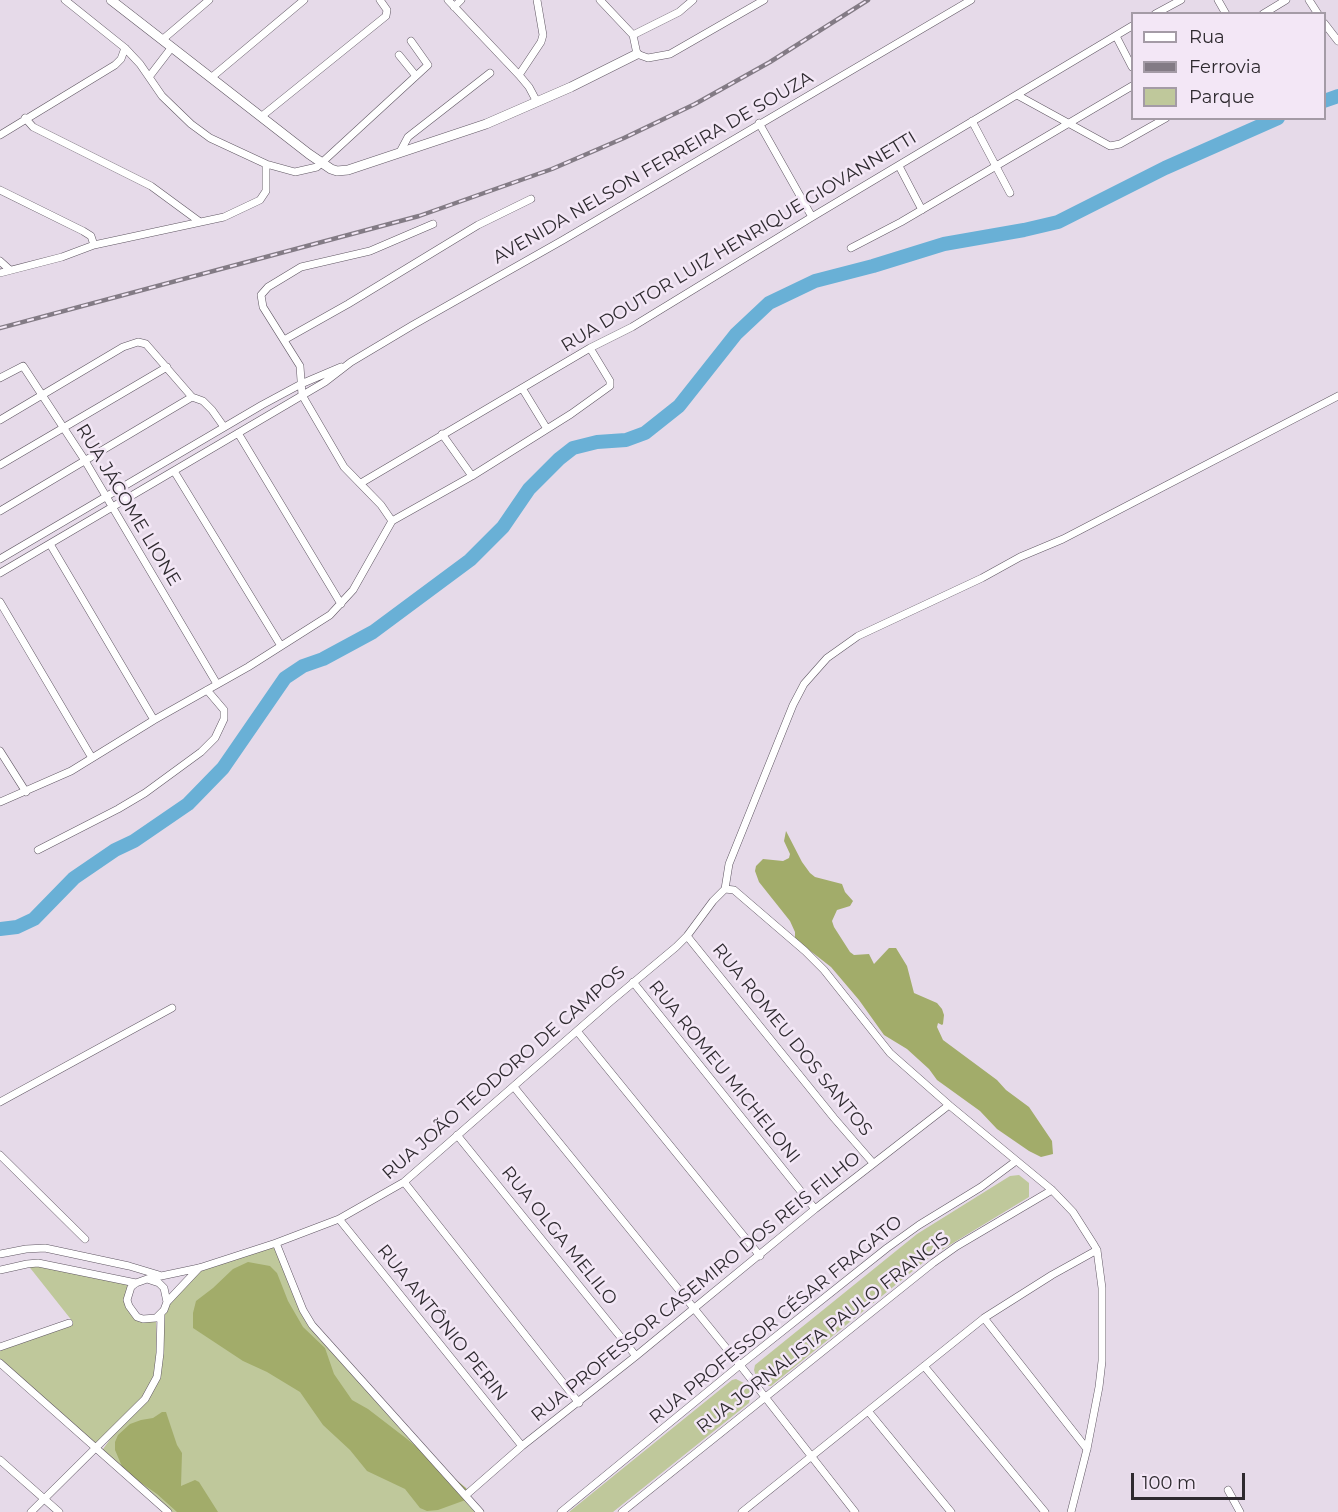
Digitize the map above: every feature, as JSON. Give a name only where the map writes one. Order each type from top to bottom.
[{"type":"street","points":[[65,0],[125,48],[162,96],[191,124],[210,138],[266,164],[295,171],[317,167],[428,65],[411,41]]},
{"type":"street","points":[[111,0],[322,163],[331,169],[348,170],[486,124],[571,87],[637,54],[648,58],[670,54],[764,0]]},
{"type":"street","points":[[162,40],[209,0]]},
{"type":"street","points":[[212,77],[304,0]]},
{"type":"street","points":[[262,116],[386,16],[387,10],[380,0]]},
{"type":"street","points":[[448,0],[519,75],[537,102]]},
{"type":"street","points":[[454,7],[460,0]]},
{"type":"street","points":[[519,75],[543,36],[537,0]]},
{"type":"street","points":[[600,0],[633,35],[637,54]]},
{"type":"street","points":[[633,35],[679,12],[693,0]]},
{"type":"street","name":"AVENIDA NELSON FERREIRA DE SOUZA","points":[[0,559],[224,427],[301,384],[351,362],[971,0]]},
{"type":"street","points":[[1160,12],[1181,0]]},
{"type":"street","points":[[1266,12],[1286,0]]},
{"type":"street","points":[[1326,26],[1338,41]]},
{"type":"street","name":"RUA DOUTOR LUIZ HENRIQUE GIOVANNETTI","points":[[361,483],[590,348],[632,327],[1131,27]]},
{"type":"street","points":[[1116,36],[1131,65]]},
{"type":"street","points":[[149,77],[172,47]]},
{"type":"street","points":[[0,135],[115,65],[121,59],[125,48]]},
{"type":"street","points":[[399,55],[416,76]]},
{"type":"street","points":[[400,152],[408,137],[490,73]]},
{"type":"street","points":[[851,248],[922,210],[1131,87]]},
{"type":"street","points":[[1017,95],[1110,146],[1120,144],[1162,120]]},
{"type":"street","points":[[25,118],[33,127],[151,186],[200,222]]},
{"type":"street","points":[[972,121],[1010,193]]},
{"type":"street","points":[[759,123],[812,217]]},
{"type":"street","points":[[0,273],[62,258],[94,245],[224,217],[260,200],[266,191],[266,164]]},
{"type":"street","points":[[899,166],[922,210]]},
{"type":"street","points":[[0,190],[84,231],[91,236],[94,245]]},
{"type":"street","name":"AVENIDA NELSON FERREIRA DE SOUZA","points":[[284,340],[478,225],[531,199]]},
{"type":"street","points":[[392,521],[361,483],[344,467],[302,395],[300,366],[263,307],[261,295],[268,287],[301,267],[370,251],[433,224]]},
{"type":"street","points":[[0,261],[10,270]]},
{"type":"street","points":[[0,420],[132,342],[146,344],[192,396],[203,401],[224,427]]},
{"type":"street","points":[[0,802],[70,771],[330,615],[341,604],[365,570],[392,521],[472,476],[610,386],[610,381],[590,348]]},
{"type":"street","name":"AVENIDA NELSON FERREIRA DE SOUZA","points":[[0,573],[325,382],[351,362]]},
{"type":"street","name":"RUA JÁCOME LIONE","points":[[0,378],[23,366],[43,394],[107,497],[217,684]]},
{"type":"street","points":[[0,465],[166,367]]},
{"type":"street","points":[[522,388],[547,429]]},
{"type":"street","points":[[0,511],[192,396]]},
{"type":"street","points":[[1071,1512],[1087,1449],[1102,1361],[1102,1288],[1097,1250],[1073,1212],[1052,1190],[890,1053],[824,970],[805,951],[734,890],[725,889],[729,864],[793,705],[804,684],[827,658],[858,636],[981,578],[1020,556],[1063,539],[1338,396]]},
{"type":"street","points":[[238,434],[341,604]]},
{"type":"street","points":[[442,434],[472,476]]},
{"type":"street","points":[[174,471],[281,646]]},
{"type":"street","points":[[50,544],[154,720]]},
{"type":"street","points":[[0,602],[92,758]]},
{"type":"street","points":[[38,850],[145,793],[201,753],[215,738],[224,720],[224,710],[207,690]]},
{"type":"street","points":[[0,751],[26,792]]},
{"type":"street","name":"RUA JOÃO TEODORO DE CAMPOS","points":[[147,1279],[199,1268],[276,1243],[339,1219],[404,1182],[687,936],[725,889]]},
{"type":"street","name":"RUA ROMEU DOS SANTOS","points":[[687,936],[873,1163]]},
{"type":"street","name":"RUA ROMEU MICHELONI","points":[[633,982],[815,1209]]},
{"type":"street","points":[[0,1102],[172,1008]]},
{"type":"street","points":[[578,1031],[760,1256]]},
{"type":"street","points":[[514,1087],[765,1396],[855,1512]]},
{"type":"street","name":"RUA PROFESSOR CASEMIRO DOS REIS FILHO","points":[[466,1495],[522,1446],[760,1256],[815,1209],[949,1105]]},
{"type":"street","name":"RUA OLGA MELILO","points":[[458,1135],[636,1356]]},
{"type":"street","points":[[0,1155],[84,1239]]},
{"type":"street","name":"RUA PROFESSOR CÉSAR FRAGATO","points":[[561,1512],[887,1248],[919,1225],[981,1187],[1016,1161]]},
{"type":"street","points":[[404,1182],[579,1402]]},
{"type":"street","name":"RUA JORNALISTA PAULO FRANCIS","points":[[622,1512],[904,1285],[957,1246],[1052,1190]]},
{"type":"street","name":"RUA ANTÔNIO PERIN","points":[[339,1219],[522,1446]]},
{"type":"street","points":[[276,1243],[303,1310],[312,1325],[480,1512]]},
{"type":"street","points":[[0,1254],[45,1248],[129,1266],[162,1276]]},
{"type":"street","points":[[742,1512],[984,1318],[1097,1250]]},
{"type":"street","points":[[0,1270],[38,1263],[136,1283],[147,1279],[159,1283],[164,1288],[167,1302]]},
{"type":"street","points":[[126,1281],[129,1266]]},
{"type":"street","points":[[136,1283],[128,1293],[132,1312],[143,1319],[156,1318],[161,1314],[167,1302],[199,1268]]},
{"type":"street","points":[[31,1512],[145,1399],[157,1377],[161,1314]]},
{"type":"street","points":[[984,1318],[1087,1449]]},
{"type":"street","points":[[0,1347],[69,1323]]},
{"type":"street","points":[[0,1363],[168,1512]]},
{"type":"street","points":[[924,1366],[1045,1512]]},
{"type":"street","points":[[868,1411],[951,1512]]},
{"type":"street","points":[[0,1460],[59,1512]]},
{"type":"street","points":[[1228,1490],[1240,1512]]},
{"type":"green space","points":[[786,831],[810,873],[815,877],[842,884],[845,892],[853,901],[850,906],[837,910],[832,921],[850,952],[854,955],[869,954],[874,964],[889,948],[896,948],[907,966],[914,993],[937,1003],[942,1009],[943,1024],[938,1023],[937,1027],[943,1040],[1029,1107],[1052,1141],[1053,1154],[1041,1157],[1029,1151],[997,1129],[980,1111],[937,1080],[929,1069],[907,1049],[884,1035],[831,967],[795,939],[795,932],[790,921],[759,882],[755,871],[756,866],[763,859],[783,861],[789,858],[790,854],[784,841]]},
{"type":"green space","points":[[1019,1175],[1029,1183],[1029,1197],[930,1257],[771,1386],[766,1386],[757,1380],[755,1365],[917,1234],[1010,1176]]},
{"type":"green space","points":[[276,1243],[303,1310],[480,1512],[170,1512],[101,1452],[118,1428],[95,1448],[0,1363],[0,1347],[73,1322],[27,1264],[135,1283],[128,1293],[134,1314],[156,1318],[157,1371],[161,1314],[199,1268]]},
{"type":"green space","points":[[248,1262],[270,1266],[277,1273],[288,1301],[303,1327],[325,1348],[334,1374],[352,1400],[368,1409],[407,1439],[466,1488],[471,1498],[438,1510],[427,1511],[420,1508],[405,1489],[367,1471],[350,1450],[323,1425],[300,1392],[267,1372],[243,1361],[193,1328],[196,1301],[233,1269]]},
{"type":"green space","points":[[736,1379],[748,1385],[751,1394],[749,1403],[613,1512],[569,1512],[732,1380]]},
{"type":"green space","points":[[166,1412],[182,1453],[181,1486],[195,1480],[199,1482],[218,1512],[177,1512],[157,1494],[124,1471],[115,1450],[118,1435],[130,1424],[153,1418]]},
{"type":"waterway","points":[[1326,100],[1338,96]]},
{"type":"waterway","points":[[0,929],[17,927],[34,919],[74,878],[188,804],[223,768],[285,678],[303,666],[323,659],[373,632],[470,560],[503,527],[529,489],[573,448],[597,442],[626,440],[645,433],[679,406],[736,334],[769,303],[815,281],[944,244],[1058,222],[1165,168],[1273,120]]},
{"type":"railway","points":[[0,328],[419,216],[552,169],[695,104],[770,62],[868,0]]}]
